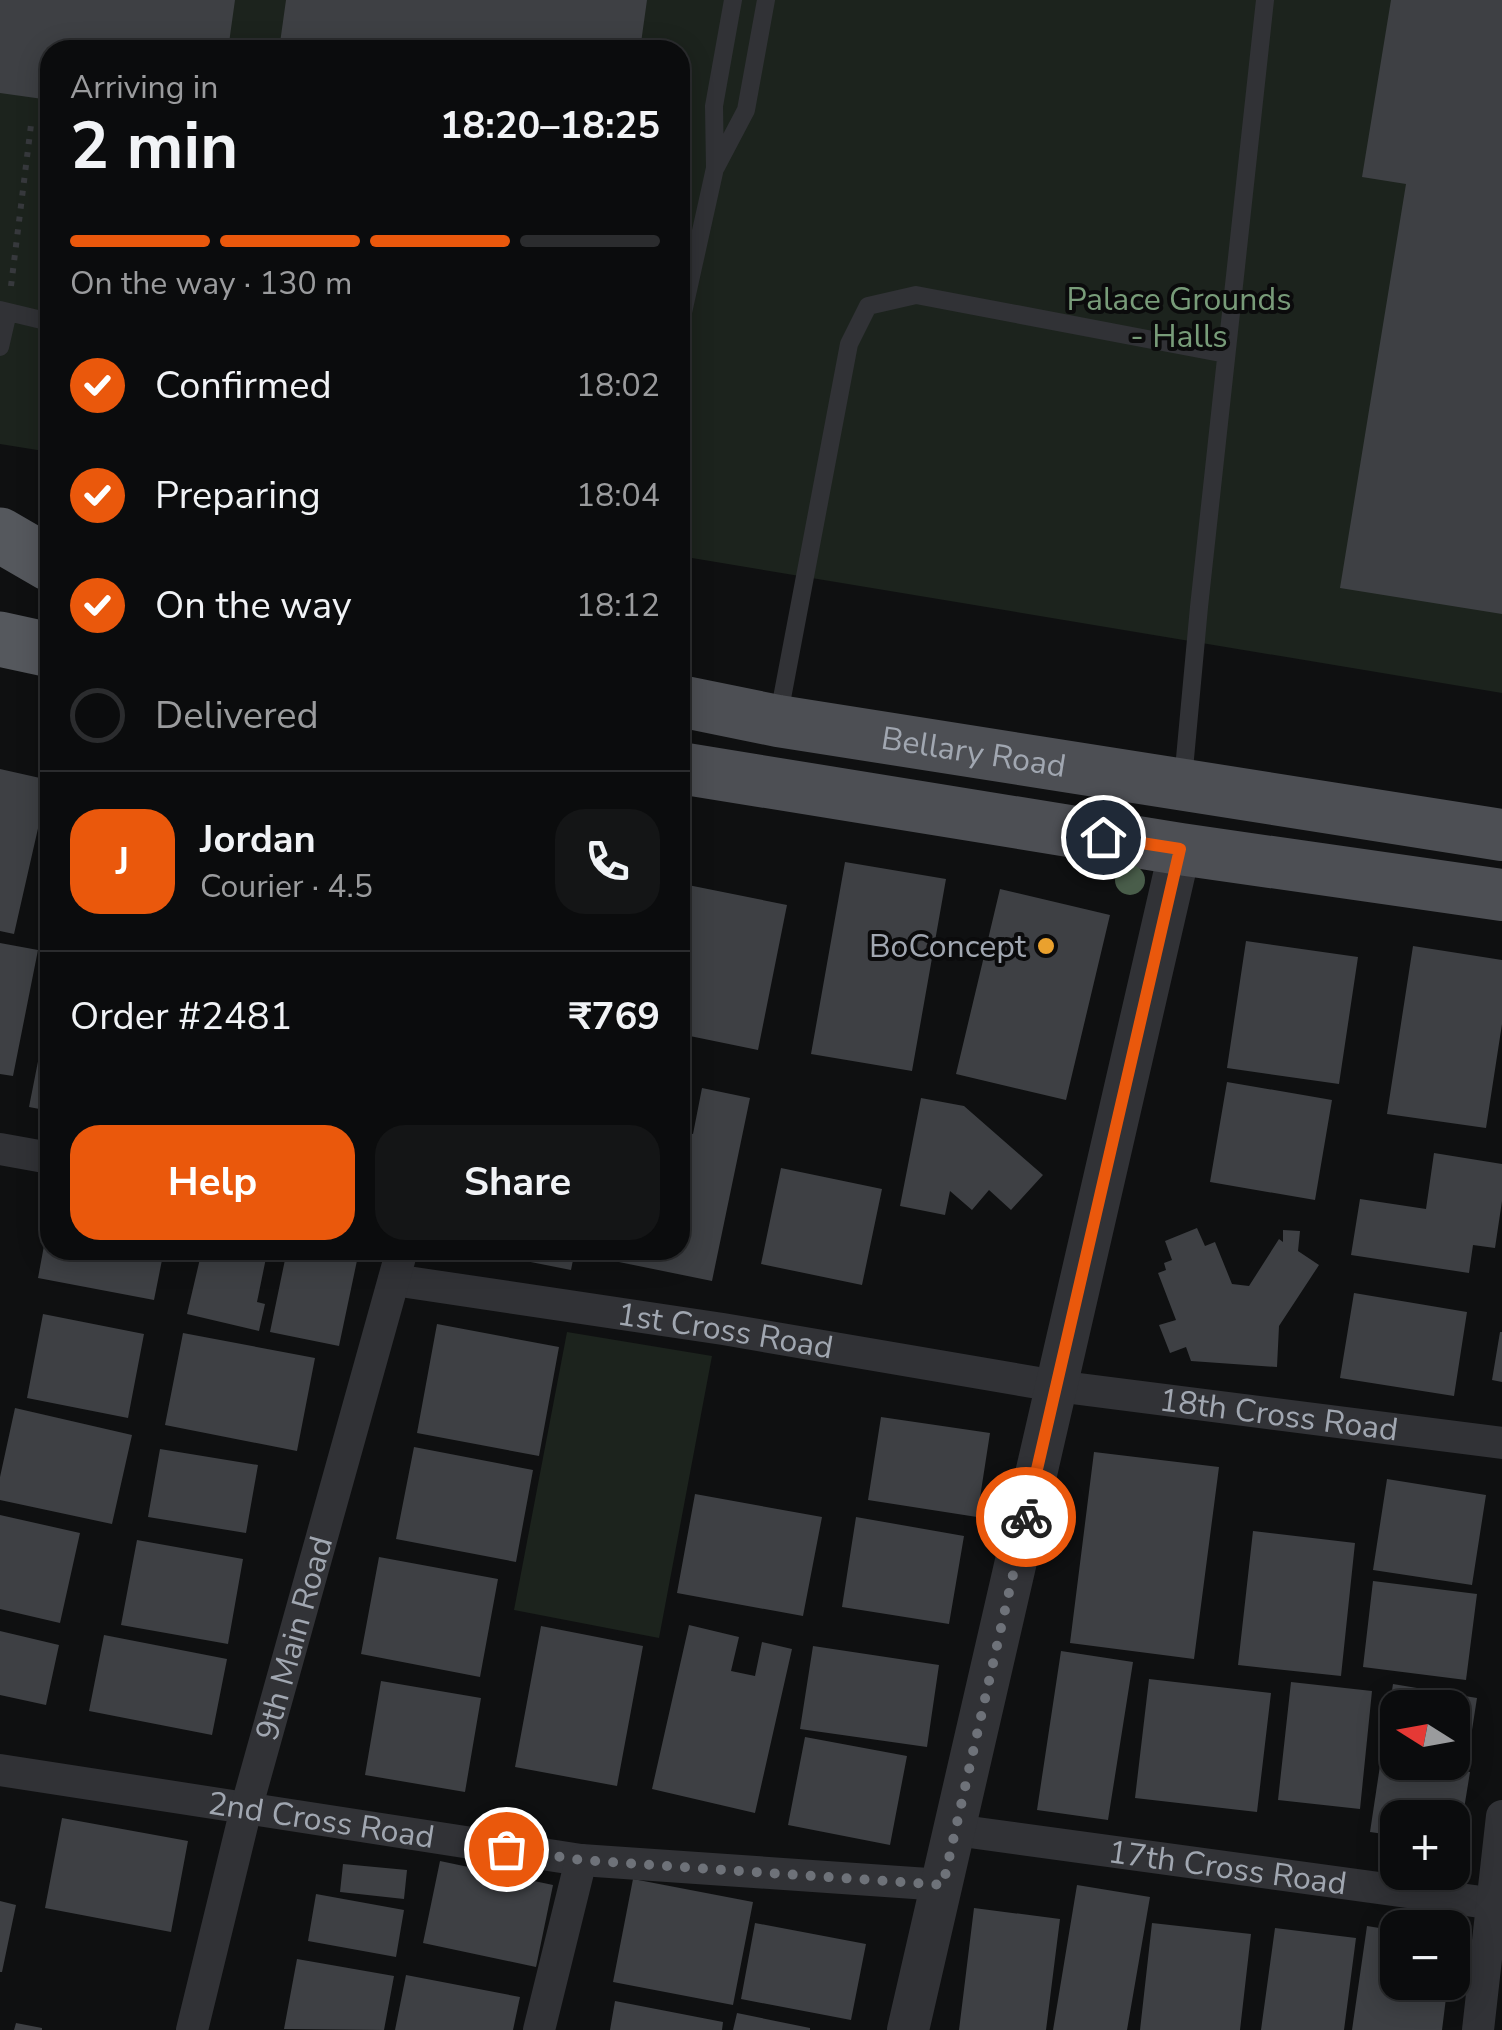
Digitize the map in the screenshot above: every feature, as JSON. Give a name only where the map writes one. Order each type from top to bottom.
[{"type":"highway","points":[[0,535],[40,558]]},
{"type":"highway","points":[[0,571],[40,580]]},
{"type":"highway","points":[[0,639],[40,648]]},
{"type":"highway","points":[[0,674],[40,669]]},
{"type":"main road","name":"Bellary Road","points":[[690,703],[1502,835]]},
{"type":"main road","name":"Bellary Road","points":[[690,770],[1180,849],[1502,895]]},
{"type":"street","points":[[908,2030],[1180,849]]},
{"type":"street","points":[[2,1158],[40,1158]]},
{"type":"street","name":"1st Cross Road","points":[[398,1265],[722,1330],[1056,1386]]},
{"type":"street","name":"9th Main Road","points":[[192,2030],[246,1809],[398,1265]]},
{"type":"street","name":"18th Cross Road","points":[[1056,1386],[1502,1443]]},
{"type":"street","name":"2nd Cross Road","points":[[0,1770],[581,1860],[943,1885]]},
{"type":"street","points":[[1478,2030],[1497,1905],[1502,1816]]},
{"type":"street","name":"17th Cross Road","points":[[955,1830],[1497,1905]]},
{"type":"street","points":[[538,2030],[581,1860]]},
{"type":"lane","points":[[690,281],[715,168],[714,106],[733,0]]},
{"type":"lane","points":[[715,168],[746,110],[766,0]]},
{"type":"lane","points":[[1183,786],[1264,0]]},
{"type":"lane","points":[[778,720],[849,344],[868,306],[916,295],[1226,354]]},
{"type":"lane","points":[[0,346],[4,311],[40,320]]},
{"type":"path","points":[[4,311],[31,125]]},
{"type":"green space","name":"Palace Grounds - Halls","points":[[0,0],[1502,0],[1502,693],[690,558],[690,40],[40,40],[40,450],[0,444]]},
{"type":"green space","points":[[567,1332],[712,1356],[659,1638],[514,1610]]},
{"type":"building","points":[[0,0],[235,0],[229,40],[40,40],[40,99],[0,93]]},
{"type":"building","points":[[286,0],[647,0],[641,40],[280,40]]},
{"type":"building","points":[[1391,0],[1502,0],[1502,614],[1340,588],[1406,184],[1362,177]]},
{"type":"building","points":[[0,769],[40,778],[40,820],[14,934],[0,931]]},
{"type":"building","points":[[845,862],[946,879],[912,1071],[811,1054]]},
{"type":"building","points":[[690,885],[787,905],[758,1050],[690,1036]]},
{"type":"building","points":[[1000,889],[1110,915],[1066,1100],[956,1074]]},
{"type":"building","points":[[1246,941],[1358,957],[1339,1084],[1227,1068]]},
{"type":"building","points":[[0,943],[38,950],[13,1076],[0,1074]]},
{"type":"building","points":[[1413,946],[1502,960],[1502,1024],[1486,1128],[1387,1114]]},
{"type":"building","points":[[40,1051],[40,1109],[29,1107]]},
{"type":"building","points":[[1227,1082],[1332,1100],[1315,1200],[1210,1182]]},
{"type":"building","points":[[702,1088],[750,1098],[712,1281],[614,1261],[690,1260],[690,1133],[693,1134]]},
{"type":"building","points":[[921,1098],[964,1106],[1043,1175],[1011,1210],[989,1190],[972,1210],[950,1191],[945,1215],[900,1206]]},
{"type":"building","points":[[1434,1153],[1502,1164],[1502,1201],[1495,1248],[1473,1245],[1469,1273],[1351,1255],[1360,1199],[1426,1209]]},
{"type":"building","points":[[781,1168],[882,1189],[862,1285],[761,1264]]},
{"type":"building","points":[[1197,1228],[1205,1246],[1215,1242],[1232,1284],[1249,1286],[1279,1239],[1283,1242],[1283,1230],[1300,1231],[1298,1251],[1319,1265],[1279,1326],[1277,1367],[1191,1361],[1186,1347],[1170,1353],[1159,1325],[1176,1320],[1158,1273],[1166,1270],[1164,1263],[1172,1260],[1165,1241]]},
{"type":"building","points":[[41,1260],[162,1260],[154,1300],[38,1278]]},
{"type":"building","points":[[200,1260],[266,1260],[257,1302],[265,1304],[259,1331],[187,1314]]},
{"type":"building","points":[[285,1260],[357,1260],[339,1346],[270,1332]]},
{"type":"building","points":[[520,1260],[573,1260],[571,1270]]},
{"type":"building","points":[[1354,1293],[1467,1312],[1454,1396],[1340,1378]]},
{"type":"building","points":[[43,1314],[144,1334],[128,1418],[27,1398]]},
{"type":"building","points":[[437,1324],[559,1347],[539,1456],[417,1433]]},
{"type":"building","points":[[1502,1332],[1502,1382],[1492,1380]]},
{"type":"building","points":[[183,1333],[315,1358],[297,1451],[165,1425]]},
{"type":"building","points":[[15,1408],[132,1435],[112,1524],[0,1500],[0,1477]]},
{"type":"building","points":[[881,1417],[990,1433],[977,1517],[868,1500]]},
{"type":"building","points":[[414,1447],[533,1470],[516,1562],[396,1539]]},
{"type":"building","points":[[160,1449],[258,1465],[246,1533],[148,1517]]},
{"type":"building","points":[[1094,1452],[1219,1467],[1194,1659],[1070,1643]]},
{"type":"building","points":[[1387,1479],[1486,1495],[1472,1585],[1373,1570]]},
{"type":"building","points":[[695,1494],[822,1517],[803,1616],[677,1593]]},
{"type":"building","points":[[0,1515],[80,1533],[60,1623],[0,1609]]},
{"type":"building","points":[[856,1517],[964,1536],[949,1624],[842,1607]]},
{"type":"building","points":[[1253,1531],[1355,1543],[1341,1676],[1238,1665]]},
{"type":"building","points":[[137,1540],[243,1559],[228,1644],[121,1625]]},
{"type":"building","points":[[379,1557],[498,1579],[480,1677],[361,1654]]},
{"type":"building","points":[[1373,1581],[1477,1594],[1466,1680],[1363,1667]]},
{"type":"building","points":[[689,1625],[739,1637],[731,1671],[755,1676],[762,1642],[792,1649],[755,1813],[652,1789]]},
{"type":"building","points":[[541,1626],[643,1646],[617,1786],[515,1767]]},
{"type":"building","points":[[0,1631],[59,1645],[46,1705],[0,1695]]},
{"type":"building","points":[[104,1635],[227,1659],[212,1735],[89,1711]]},
{"type":"building","points":[[813,1646],[939,1665],[927,1747],[800,1729]]},
{"type":"building","points":[[1061,1651],[1133,1662],[1108,1820],[1037,1810]]},
{"type":"building","points":[[1149,1679],[1271,1693],[1257,1812],[1135,1798]]},
{"type":"building","points":[[381,1681],[481,1698],[465,1792],[365,1775]]},
{"type":"building","points":[[1291,1682],[1372,1691],[1360,1809],[1278,1800]]},
{"type":"building","points":[[1393,1684],[1429,1690],[1392,1690]]},
{"type":"building","points":[[1470,1697],[1477,1698],[1470,1743]]},
{"type":"building","points":[[805,1737],[907,1756],[890,1845],[788,1825]]},
{"type":"building","points":[[1380,1766],[1380,1780],[1469,1780],[1465,1800],[1380,1800],[1380,1833],[1370,1832]]},
{"type":"building","points":[[62,1818],[188,1841],[171,1932],[45,1908]]},
{"type":"building","points":[[440,1861],[553,1885],[536,1967],[423,1943]]},
{"type":"building","points":[[343,1864],[407,1870],[404,1899],[340,1892]]},
{"type":"building","points":[[633,1879],[753,1902],[733,2005],[613,1982]]},
{"type":"building","points":[[1077,1885],[1150,1897],[1127,2030],[1053,2030]]},
{"type":"building","points":[[316,1894],[404,1910],[396,1957],[308,1941]]},
{"type":"building","points":[[0,1901],[16,1905],[2,1972],[0,1972]]},
{"type":"building","points":[[974,1908],[1060,1919],[1046,2030],[959,2030]]},
{"type":"building","points":[[755,1923],[866,1944],[851,2020],[741,1999]]},
{"type":"building","points":[[1152,1923],[1251,1934],[1240,2030],[1140,2030]]},
{"type":"building","points":[[1367,1926],[1380,1928],[1380,2000],[1446,2000],[1442,2030],[1352,2030]]},
{"type":"building","points":[[1275,1928],[1356,1938],[1344,2030],[1261,2030]]},
{"type":"building","points":[[297,1959],[394,1976],[384,2030],[284,2029]]},
{"type":"building","points":[[406,1975],[520,1997],[513,2030],[395,2030]]},
{"type":"building","points":[[615,2001],[723,2022],[722,2030],[610,2030]]},
{"type":"building","points":[[737,2013],[810,2028],[810,2030],[733,2030]]},
{"type":"building","points":[[16,2023],[42,2028],[42,2030],[14,2030]]},
{"type":"way so far","points":[[506,1849],[581,1860],[943,1885],[1026,1517]]},
{"type":"place","name":"BoConcept","points":[[1046,946]]},
{"type":"route","points":[[1026,1517],[1180,849],[1103,837]]}]
